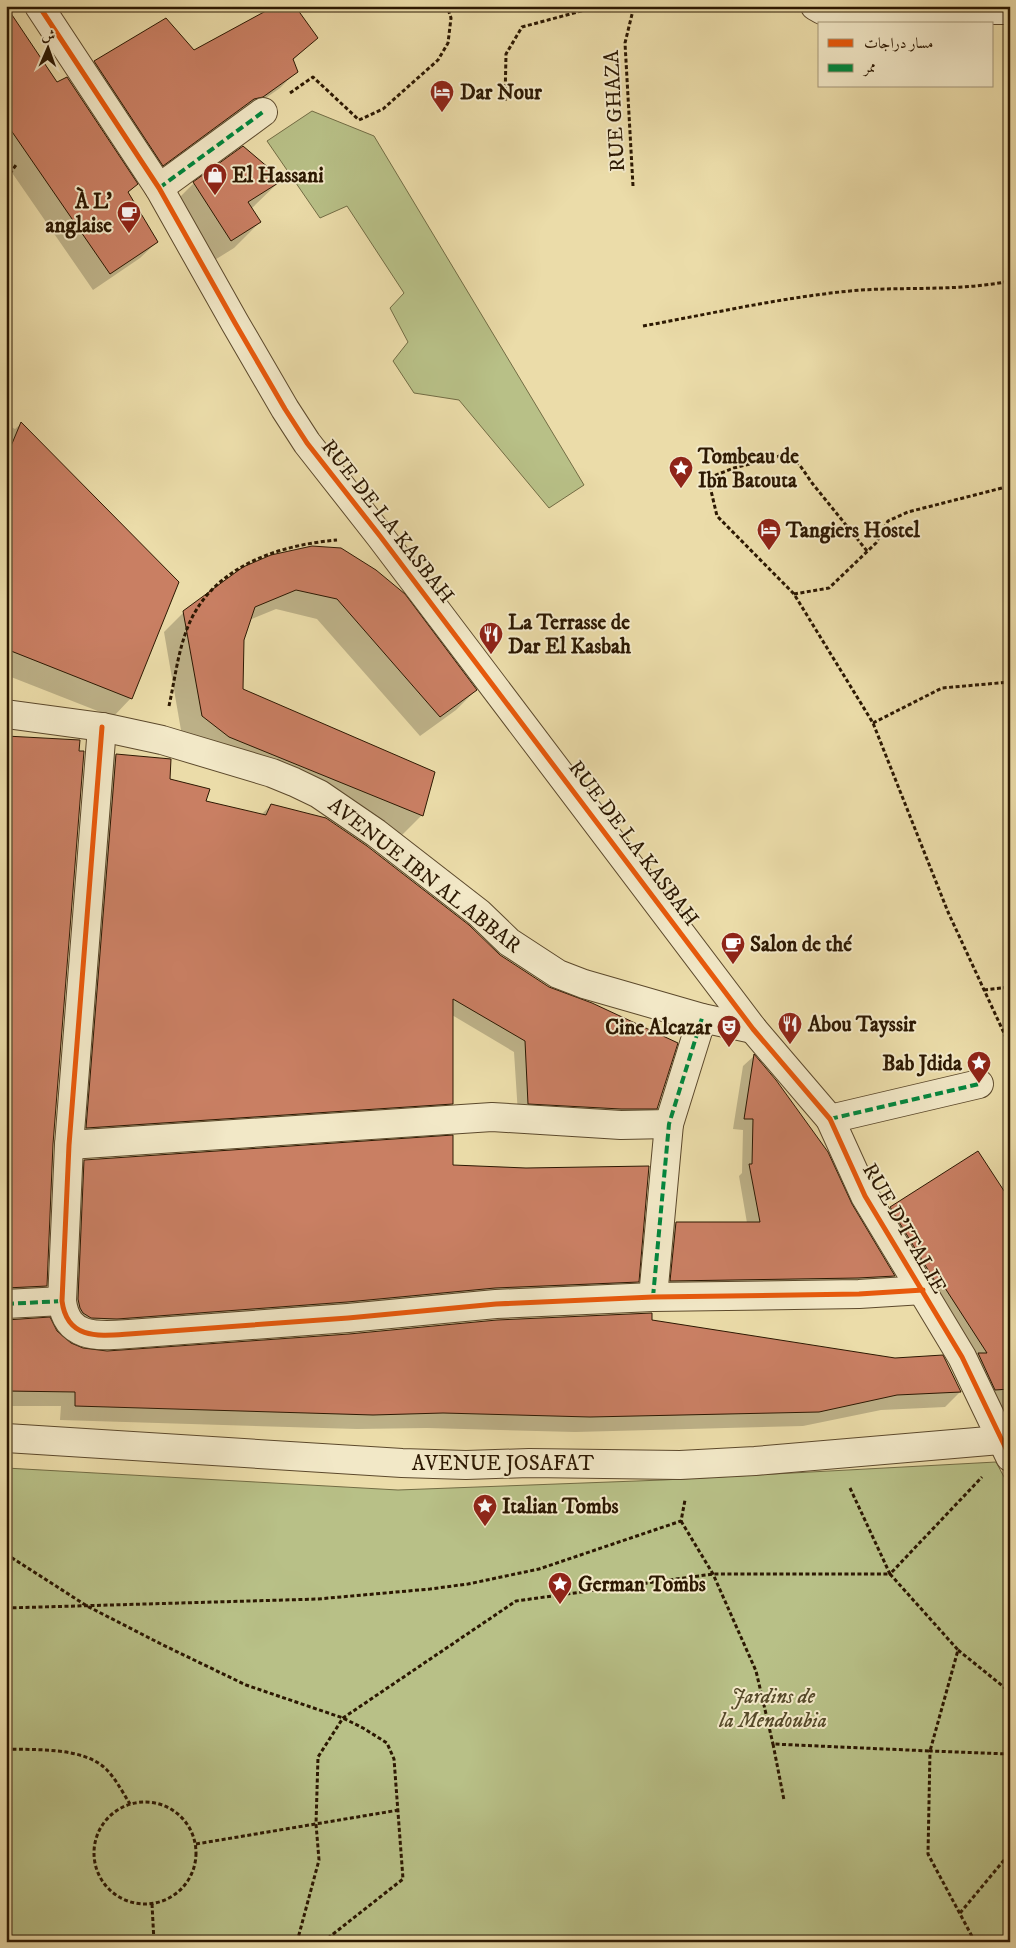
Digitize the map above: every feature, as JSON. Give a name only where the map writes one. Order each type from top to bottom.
[{"type":"street","name":"RUE DE LA KASBAH","points":[[39,6],[159,188],[285,409],[307,443],[380,536],[752,1029]]},
{"type":"street","points":[[814,6],[822,10],[1010,10]]},
{"type":"street","points":[[159,188],[263,112]]},
{"type":"street","name":"AVENUE IBN AL ABBAR","points":[[6,714],[102,727],[162,740],[272,773],[294,782],[319,794],[376,834],[472,908],[509,942],[558,974],[584,984],[702,1018],[752,1029]]},
{"type":"street","points":[[102,727],[69,1145],[62,1301],[64,1310],[72,1324],[80,1331],[93,1335],[107,1335],[348,1318],[496,1304],[652,1297],[849,1294],[922,1290]]},
{"type":"street","points":[[652,1297],[669,1124],[702,1018]]},
{"type":"street","name":"RUE D'ITALIE","points":[[752,1029],[830,1120],[865,1196],[962,1357],[1006,1449]]},
{"type":"street","points":[[830,1120],[979,1084]]},
{"type":"street","points":[[69,1145],[492,1117],[621,1125],[669,1124]]},
{"type":"street","points":[[6,1304],[62,1301]]},
{"type":"street","name":"AVENUE JOSAFAT","points":[[6,1438],[466,1465],[529,1463],[680,1464],[834,1453],[1006,1449]]},
{"type":"path","points":[[263,112],[313,77],[359,120],[383,109],[438,60],[448,43],[451,18],[447,6]]},
{"type":"path","points":[[505,101],[506,54],[522,27],[600,6]]},
{"type":"path","points":[[6,179],[16,165]]},
{"type":"path","points":[[643,326],[786,300],[852,291],[986,286],[1010,282]]},
{"type":"path","points":[[867,551],[799,464],[780,456],[734,468],[708,478],[717,516],[794,594],[873,723],[948,912],[1010,1046]]},
{"type":"path","points":[[794,594],[829,588],[876,543],[888,521],[908,512],[1010,486]]},
{"type":"path","points":[[162,740],[180,648],[189,624],[210,591],[227,577],[248,564],[278,550],[311,542],[380,536]]},
{"type":"path","points":[[873,723],[942,688],[1010,682]]},
{"type":"path","points":[[984,990],[1010,987]]},
{"type":"path","points":[[297,1942],[319,1860],[316,1824],[318,1757],[343,1718],[516,1601],[713,1574],[890,1574],[1006,1449]]},
{"type":"path","points":[[834,1453],[890,1574],[958,1650],[1010,1692]]},
{"type":"path","points":[[680,1464],[686,1494],[681,1521],[713,1574],[756,1671],[784,1800]]},
{"type":"path","points":[[6,1608],[318,1599],[459,1585],[539,1569],[681,1521]]},
{"type":"path","points":[[6,1554],[87,1606],[246,1685],[343,1718],[387,1743],[394,1759],[403,1879],[323,1942]]},
{"type":"path","points":[[958,1650],[930,1751],[928,1854],[975,1942]]},
{"type":"path","points":[[773,1744],[1010,1754]]},
{"type":"path","points":[[6,1749],[66,1753],[88,1757],[98,1762],[110,1774],[130,1804]]},
{"type":"path","points":[[148,1802],[164,1805],[179,1814],[190,1828],[196,1844],[196,1860],[191,1876],[181,1890],[168,1899],[152,1904],[136,1903],[120,1897],[106,1886],[97,1872],[94,1855],[96,1839],[103,1824],[116,1812],[130,1804],[148,1802]]},
{"type":"path","points":[[196,1844],[399,1810]]},
{"type":"path","points":[[960,1913],[1010,1853]]},
{"type":"path","points":[[152,1904],[154,1942]]},
{"type":"green space","points":[[312,111],[374,136],[584,485],[549,508],[459,400],[414,393],[393,361],[408,342],[390,308],[404,293],[347,206],[320,218],[267,141]]},
{"type":"green space","name":"Jardins de la Mendoubia","points":[[996,1462],[1010,1488],[1010,1942],[6,1942],[6,1468],[398,1490],[663,1480]]},
{"type":"building","points":[[6,6],[57,82],[67,77],[138,184],[128,192],[158,242],[110,274],[6,123]]},
{"type":"building","points":[[275,6],[295,6],[318,38],[293,59],[298,72],[263,97],[254,99],[163,166],[94,61],[166,18],[194,50]]},
{"type":"building","points":[[243,146],[283,180],[248,202],[261,222],[231,241],[193,182]]},
{"type":"building","points":[[21,422],[179,582],[132,699],[6,649],[6,458]]},
{"type":"building","points":[[312,546],[341,548],[376,570],[405,594],[477,690],[440,717],[337,599],[296,590],[255,607],[244,640],[243,689],[435,772],[423,816],[229,737],[202,716],[183,611],[243,567],[271,555]]},
{"type":"building","points":[[6,736],[80,740],[79,751],[84,751],[53,1144],[47,1286],[6,1288]]},
{"type":"building","points":[[116,754],[171,759],[170,779],[210,789],[206,801],[266,815],[271,804],[326,818],[367,846],[469,925],[500,955],[549,987],[592,1003],[678,1043],[657,1109],[528,1104],[525,1041],[453,999],[453,1104],[86,1128]]},
{"type":"building","points":[[754,1054],[776,1080],[828,1152],[852,1204],[895,1276],[670,1281],[676,1222],[760,1222],[749,1164],[752,1164],[753,1119],[744,1119]]},
{"type":"building","points":[[453,1135],[453,1165],[526,1168],[649,1166],[639,1282],[495,1288],[347,1302],[117,1319],[91,1318],[83,1313],[80,1308],[78,1299],[84,1160]]},
{"type":"building","points":[[978,1151],[1010,1200],[1010,1389],[995,1390],[978,1353],[987,1353],[945,1288],[939,1288],[890,1207]]},
{"type":"building","points":[[652,1313],[652,1320],[895,1358],[943,1355],[961,1392],[897,1395],[819,1412],[590,1417],[443,1413],[373,1415],[75,1406],[75,1392],[6,1391],[6,1320],[50,1317],[57,1331],[71,1343],[83,1348],[107,1351],[349,1334],[497,1320]]},
{"type":"marked path","points":[[815,6],[822,10],[1010,10]]},
{"type":"marked path","points":[[159,188],[263,112]]},
{"type":"marked path","points":[[653,1297],[669,1124],[702,1018]]},
{"type":"marked path","points":[[830,1119],[979,1084]]},
{"type":"marked path","points":[[6,1304],[62,1301]]},
{"type":"cycle path","points":[[39,6],[159,188],[235,323],[307,443],[380,536],[753,1029],[830,1119],[865,1196],[962,1357],[1010,1457]]},
{"type":"cycle path","points":[[102,727],[69,1145],[62,1301],[65,1314],[70,1323],[77,1329],[96,1335],[118,1335],[348,1318],[496,1304],[653,1297],[859,1294],[923,1290]]},
{"type":"place","name":"Dar Nour","points":[[442,113]]},
{"type":"place","name":"El Hassani","points":[[215,196]]},
{"type":"place","name":"À L' anglaise","points":[[129,234]]},
{"type":"place","name":"Tombeau de Ibn Batouta","points":[[681,489]]},
{"type":"place","name":"Tangiers Hostel","points":[[769,551]]},
{"type":"place","name":"La Terrasse de Dar El Kasbah","points":[[491,655]]},
{"type":"place","name":"Salon de thé","points":[[733,965]]},
{"type":"place","name":"Abou Tayssir","points":[[790,1045]]},
{"type":"place","name":"Cine Alcazar","points":[[729,1048]]},
{"type":"place","name":"Bab Jdida","points":[[979,1084]]},
{"type":"place","name":"Italian Tombs","points":[[485,1527]]},
{"type":"place","name":"German Tombs","points":[[560,1605]]}]
